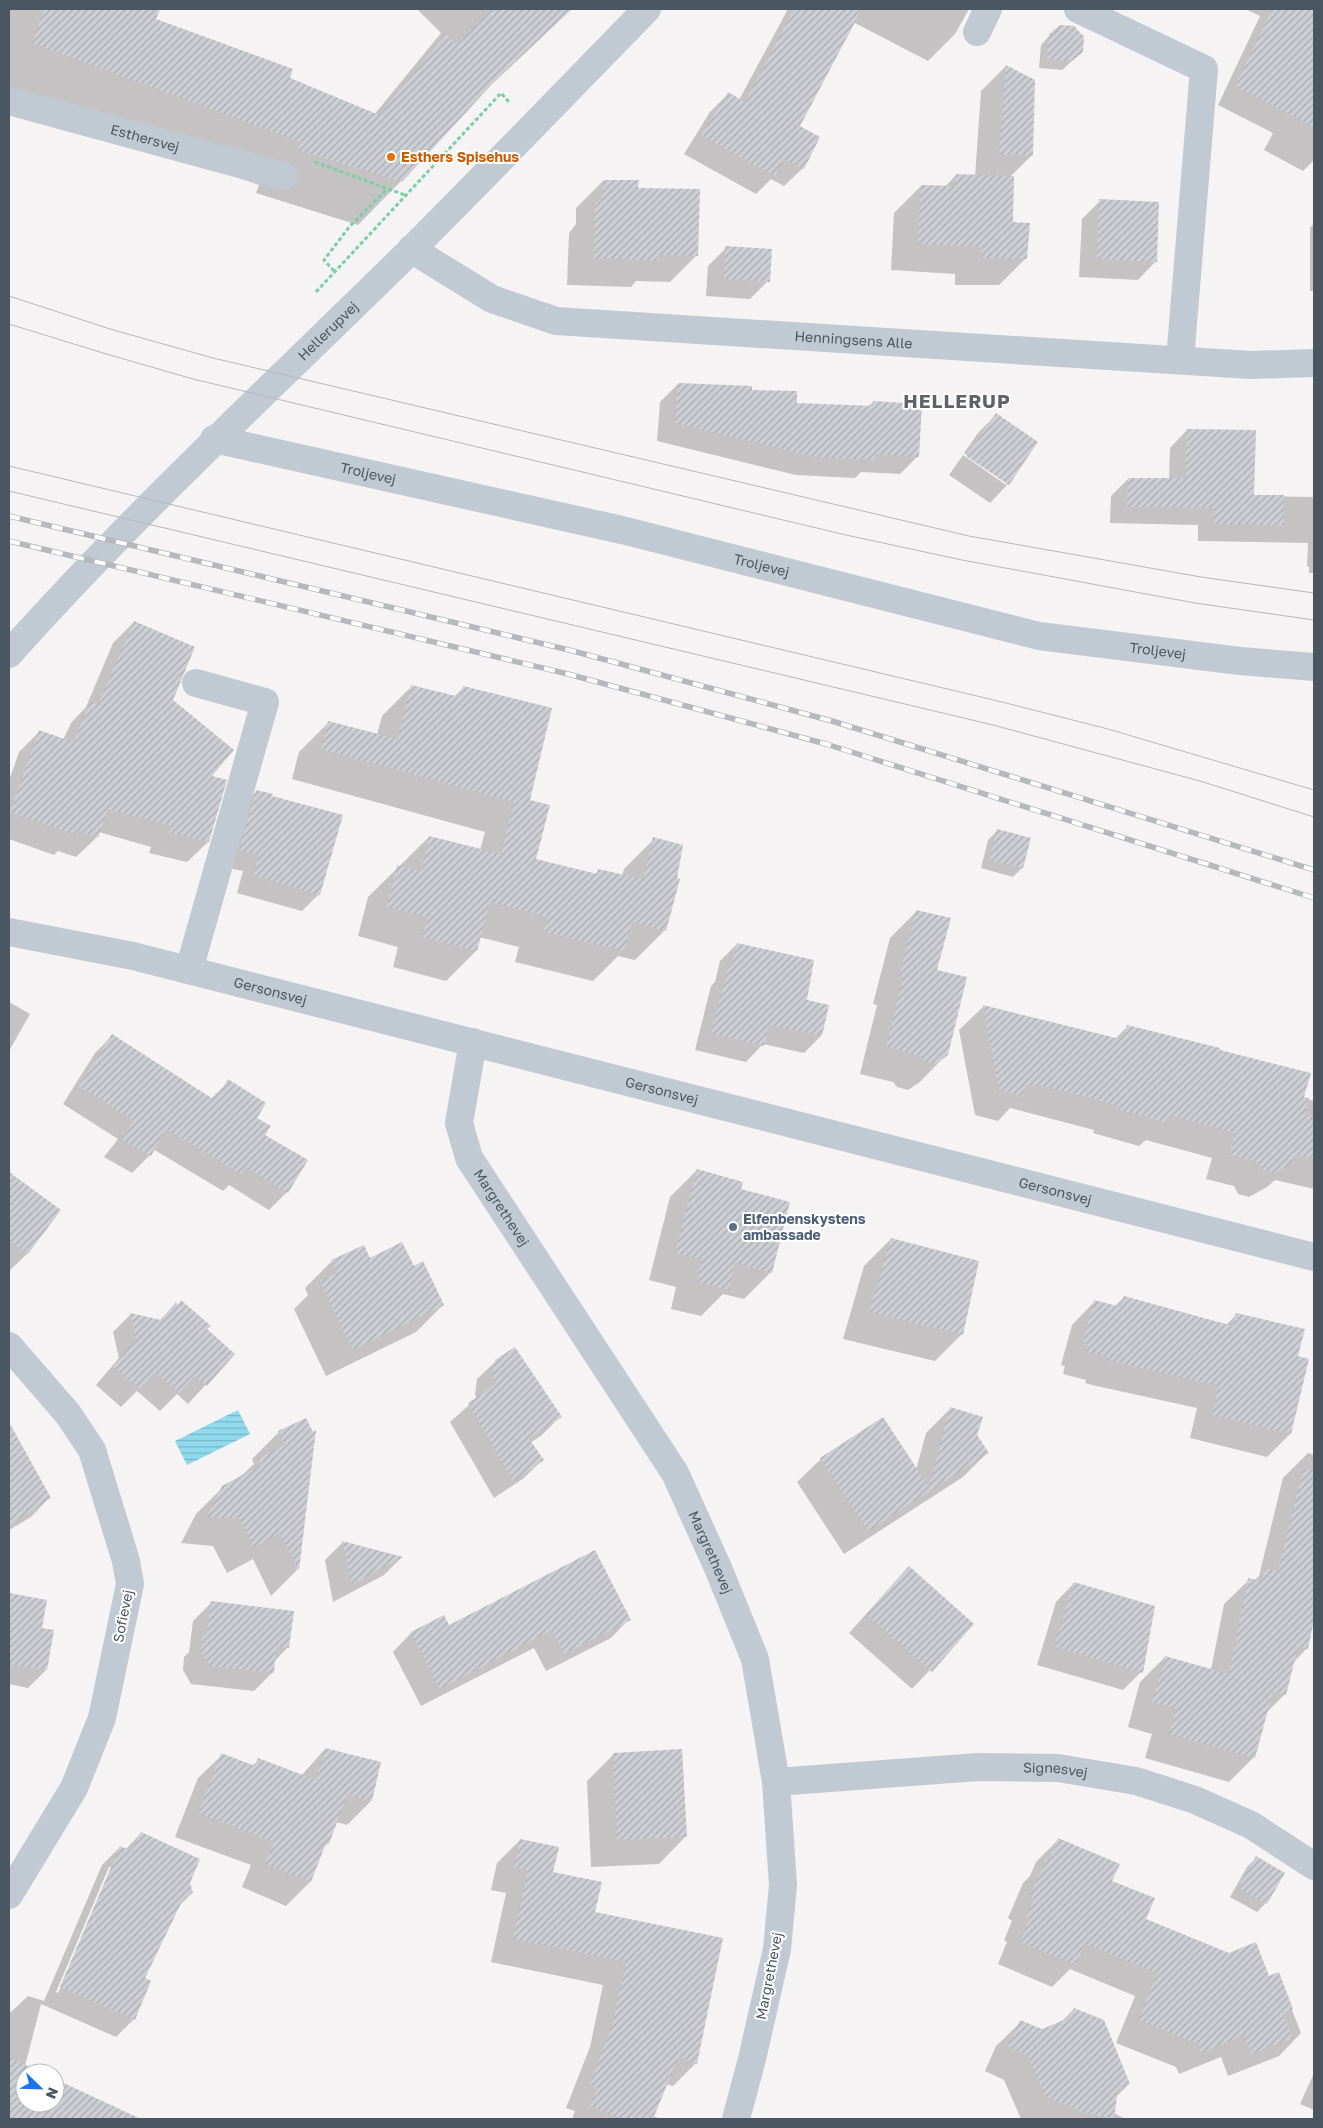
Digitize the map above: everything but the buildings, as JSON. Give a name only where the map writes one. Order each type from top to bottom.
[{"type":"street","name":"Hellerupvej","points":[[9,654],[73,584],[214,439],[411,249],[647,9]]},
{"type":"street","points":[[1078,9],[1204,69],[1180,360]]},
{"type":"street","name":"Esthersvej","points":[[9,101],[283,176]]},
{"type":"street","name":"Henningsens Alle","points":[[411,249],[492,299],[556,321],[1250,365],[1314,363]]},
{"type":"street","name":"Troljevej","points":[[214,439],[622,530],[1038,636],[1240,661],[1314,667]]},
{"type":"street","points":[[189,970],[265,702],[196,683]]},
{"type":"street","name":"Gersonsvej","points":[[9,932],[133,956],[1314,1257]]},
{"type":"street","name":"Margrethevej","points":[[473,1042],[459,1123],[469,1158],[675,1473],[718,1568],[755,1659],[776,1782],[782,1885],[777,1949],[752,2060],[736,2119]]},
{"type":"street","name":"Sofievej","points":[[9,1346],[68,1414],[92,1450],[126,1561],[130,1584],[102,1718],[74,1788],[9,1895]]},
{"type":"street","name":"Signesvej","points":[[776,1782],[978,1767],[1058,1768],[1136,1781],[1195,1800],[1250,1825],[1314,1866]]},
{"type":"path","points":[[309,299],[501,93],[512,106]]},
{"type":"path","points":[[283,176],[306,159],[406,195]]},
{"type":"path","points":[[334,271],[324,260],[350,226],[387,189]]},
{"type":"water","points":[[238,1410],[250,1434],[187,1465],[175,1441]]},
{"type":"tram line","points":[[9,296],[110,329],[213,358],[969,536],[1201,577],[1314,593]]},
{"type":"tram line","points":[[9,324],[193,379],[846,535],[962,560],[1195,603],[1314,620]]},
{"type":"tram line","points":[[9,466],[1002,702],[1108,729],[1314,790]]},
{"type":"tram line","points":[[9,491],[993,725],[1200,781],[1314,817]]},
{"type":"railway","points":[[9,516],[573,651],[832,721],[1314,870]]},
{"type":"railway","points":[[9,541],[568,674],[826,744],[1314,898]]},
{"type":"place","name":"Esthers Spisehus","points":[[391,157]]},
{"type":"place","name":"Elfenbenskystens ambassade","points":[[733,1227]]},
{"type":"district","name":"HELLERUP","points":[[957,401]]}]
